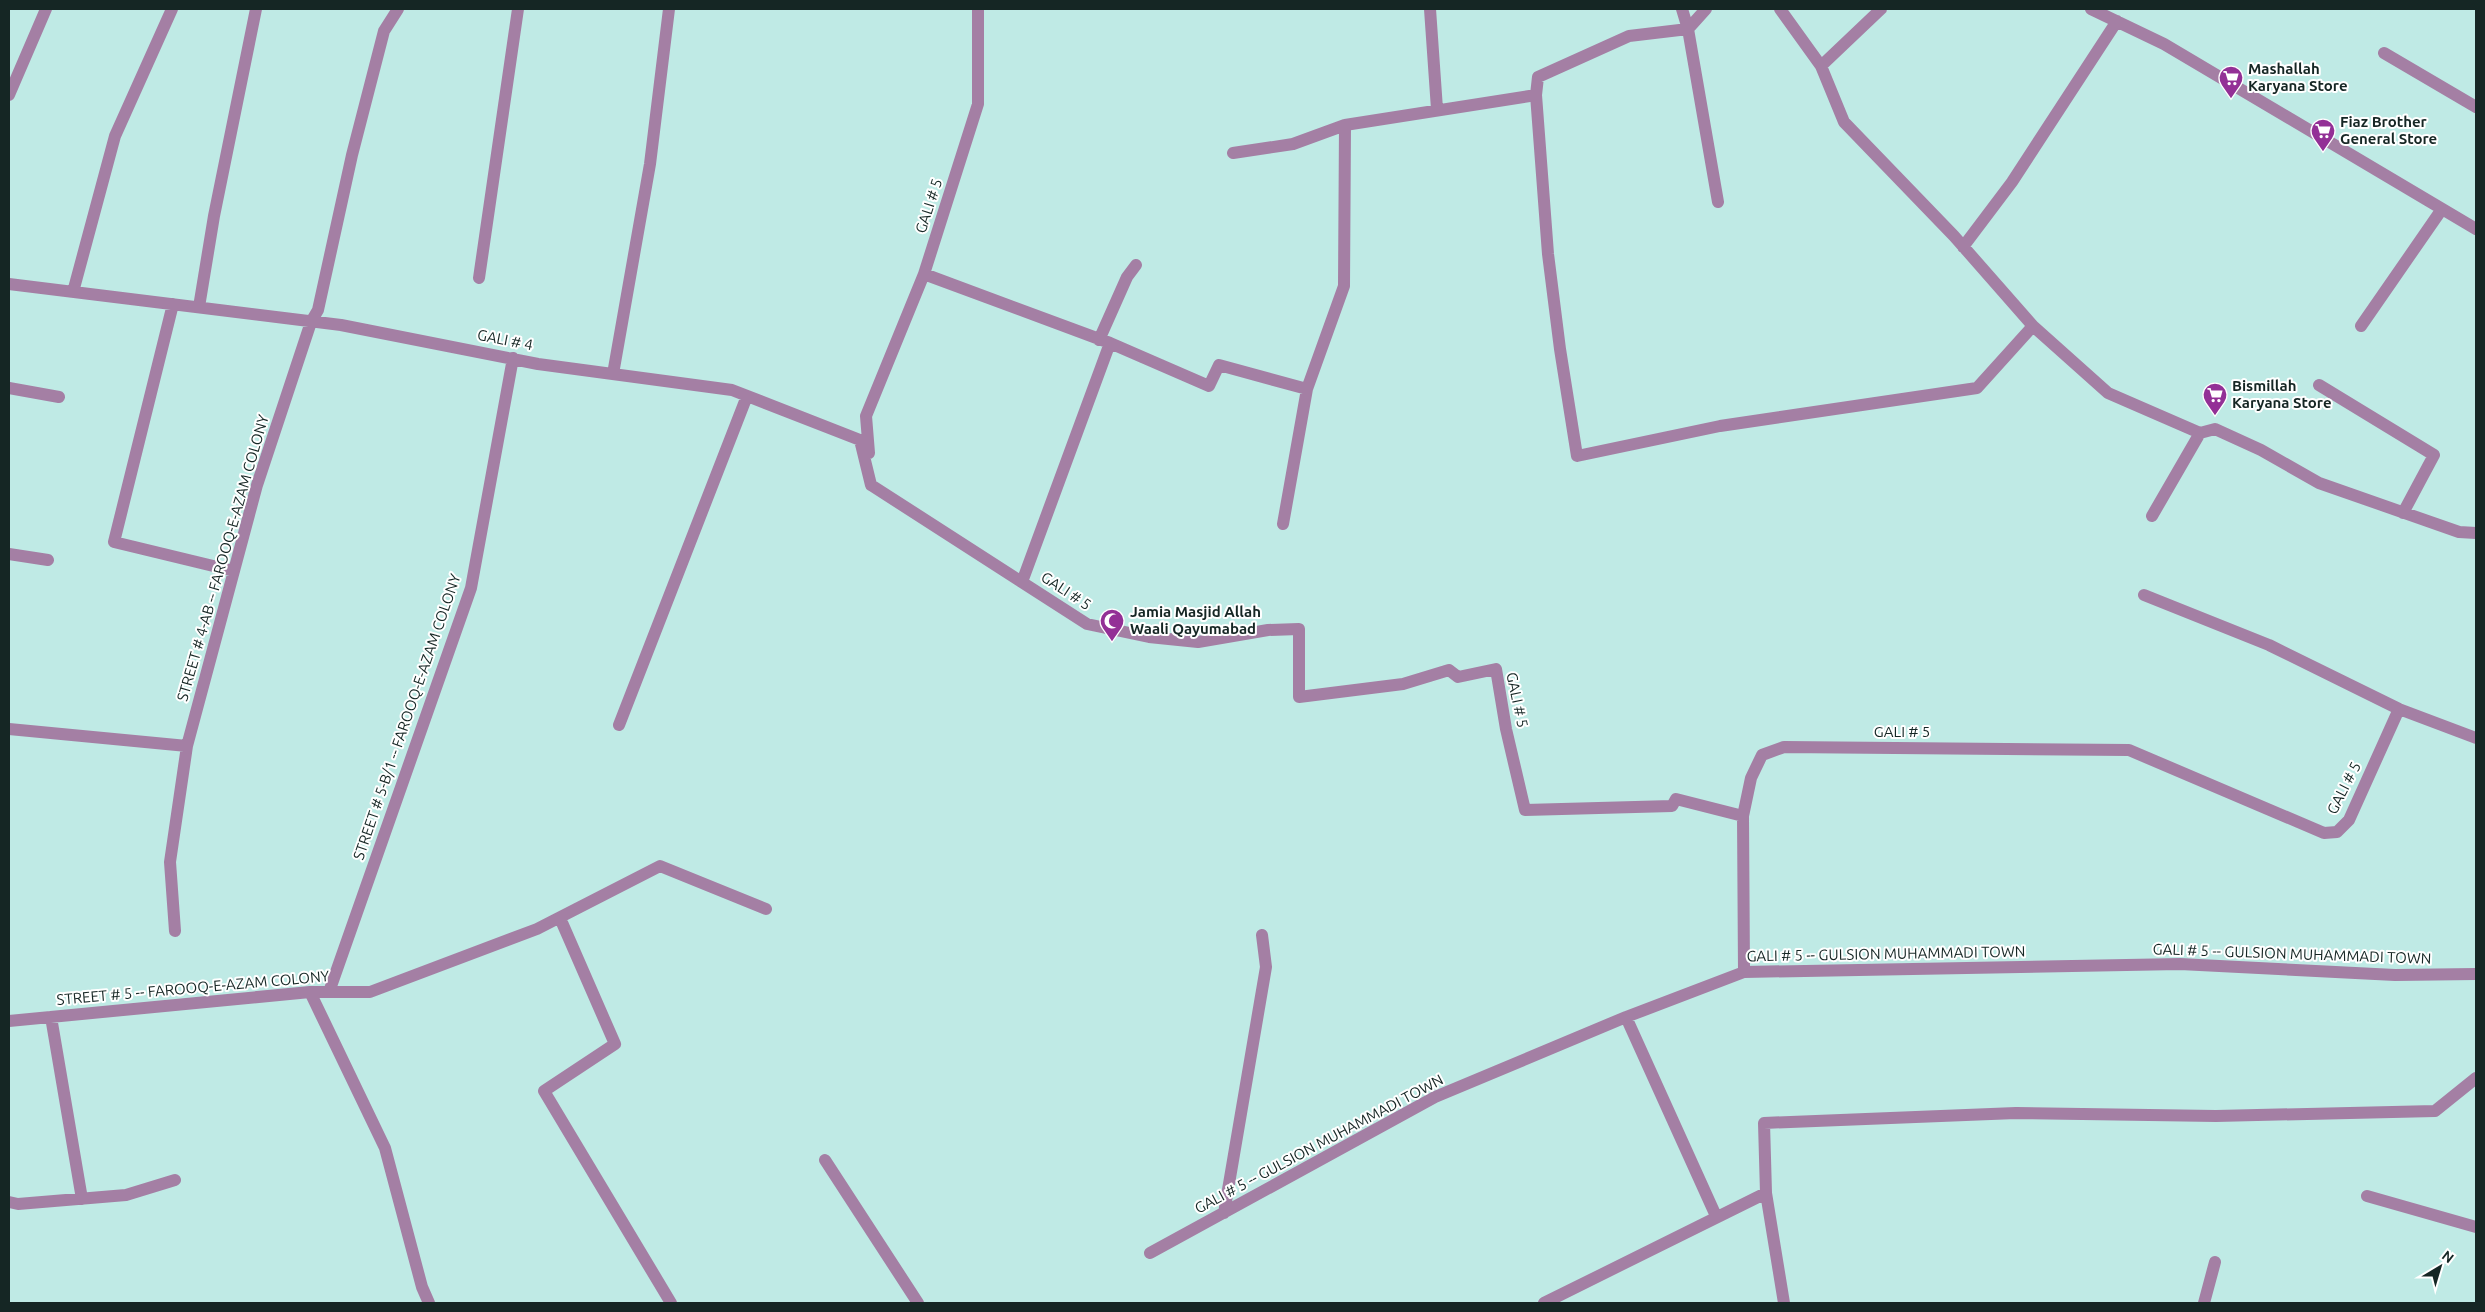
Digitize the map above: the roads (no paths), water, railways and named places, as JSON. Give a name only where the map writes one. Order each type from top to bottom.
[{"type":"street","points":[[9,95],[46,9]]},
{"type":"street","points":[[73,292],[115,136],[172,9]]},
{"type":"street","points":[[199,307],[214,216],[256,9]]},
{"type":"street","name":"STREET # 4-AB -- FAROOQ-E-AZAM COLONY","points":[[175,931],[170,862],[187,746],[257,485],[311,322],[318,310],[352,155],[384,31],[398,9]]},
{"type":"street","points":[[479,278],[518,9]]},
{"type":"street","points":[[614,374],[650,164],[669,9]]},
{"type":"street","name":"GALI # 5","points":[[978,9],[978,104],[924,274],[866,416],[871,485],[1087,624],[1149,637],[1198,642],[1268,630],[1299,628],[1299,697],[1403,684],[1449,670],[1458,677],[1496,670],[1506,729],[1525,810],[1672,806],[1676,799],[1743,816],[1750,778],[1762,755],[1784,747],[2129,750],[2324,833],[2337,832],[2349,820],[2399,709]]},
{"type":"street","points":[[1430,9],[1437,109]]},
{"type":"street","points":[[1682,9],[1688,28],[1718,202]]},
{"type":"street","points":[[1706,9],[1688,28],[1629,36],[1538,77],[1536,95],[1548,254],[1560,350],[1577,456],[1720,426],[1977,388],[2033,326]]},
{"type":"street","points":[[1780,9],[1821,66],[1844,122],[1963,246],[2033,326],[2108,393],[2200,433],[2215,429],[2261,450],[2319,483],[2459,532],[2476,533]]},
{"type":"street","points":[[1821,66],[1881,9]]},
{"type":"street","points":[[2091,9],[2164,44],[2476,229]]},
{"type":"street","points":[[1963,246],[2012,182],[2117,22]]},
{"type":"street","points":[[2384,53],[2476,107]]},
{"type":"street","points":[[1232,153],[1294,144],[1345,125],[1437,109],[1536,95]]},
{"type":"street","points":[[1283,524],[1307,389],[1344,286],[1345,125]]},
{"type":"street","points":[[2362,326],[2442,209]]},
{"type":"street","points":[[1022,582],[1128,277],[1136,265]]},
{"type":"street","points":[[924,274],[1105,341],[1209,386],[1219,365],[1307,389]]},
{"type":"street","name":"GALI # 4","points":[[9,284],[341,325],[512,358],[732,390],[860,440],[871,485]]},
{"type":"street","points":[[173,304],[114,542],[234,571]]},
{"type":"street","name":"STREET # 5-B/1 -- FAROOQ-E-AZAM COLONY","points":[[329,992],[471,588],[512,358]]},
{"type":"street","points":[[2319,384],[2434,455],[2403,513]]},
{"type":"street","points":[[9,388],[59,397]]},
{"type":"street","points":[[619,725],[747,396]]},
{"type":"street","points":[[2152,516],[2200,433]]},
{"type":"street","points":[[9,554],[48,560]]},
{"type":"street","points":[[2144,595],[2269,645],[2399,709],[2476,738]]},
{"type":"street","points":[[9,729],[187,746]]},
{"type":"street","points":[[1743,816],[1744,972]]},
{"type":"street","name":"STREET # 5 -- FAROOQ-E-AZAM COLONY","points":[[9,1021],[310,992],[370,992],[537,930],[660,866],[766,910]]},
{"type":"street","points":[[560,918],[615,1044],[544,1091],[671,1303]]},
{"type":"street","points":[[1224,1213],[1266,967],[1262,935]]},
{"type":"street","name":"GALI # 5 -- GULSION MUHAMMADI TOWN","points":[[1150,1253],[1435,1097],[1626,1017],[1744,972],[2180,964],[2395,975],[2476,974]]},
{"type":"street","points":[[310,992],[385,1148],[422,1287],[429,1303]]},
{"type":"street","points":[[51,1017],[82,1199]]},
{"type":"street","points":[[1626,1017],[1716,1216]]},
{"type":"street","points":[[1784,1303],[1766,1193],[1764,1123],[2016,1113],[2216,1116],[2435,1112],[2476,1078]]},
{"type":"street","points":[[825,1160],[918,1303]]},
{"type":"street","points":[[9,1202],[18,1204],[126,1195],[175,1180]]},
{"type":"street","points":[[1544,1303],[1716,1216],[1766,1193]]},
{"type":"street","points":[[2367,1196],[2476,1227]]},
{"type":"street","points":[[2204,1303],[2215,1262]]},
{"type":"place","name":"Mashallah Karyana Store","points":[[2231,99]]},
{"type":"place","name":"Fiaz Brother General Store","points":[[2323,152]]},
{"type":"place","name":"Bismillah Karyana Store","points":[[2215,416]]},
{"type":"place","name":"Jamia Masjid Allah Waali Qayumabad","points":[[1112,642]]}]
